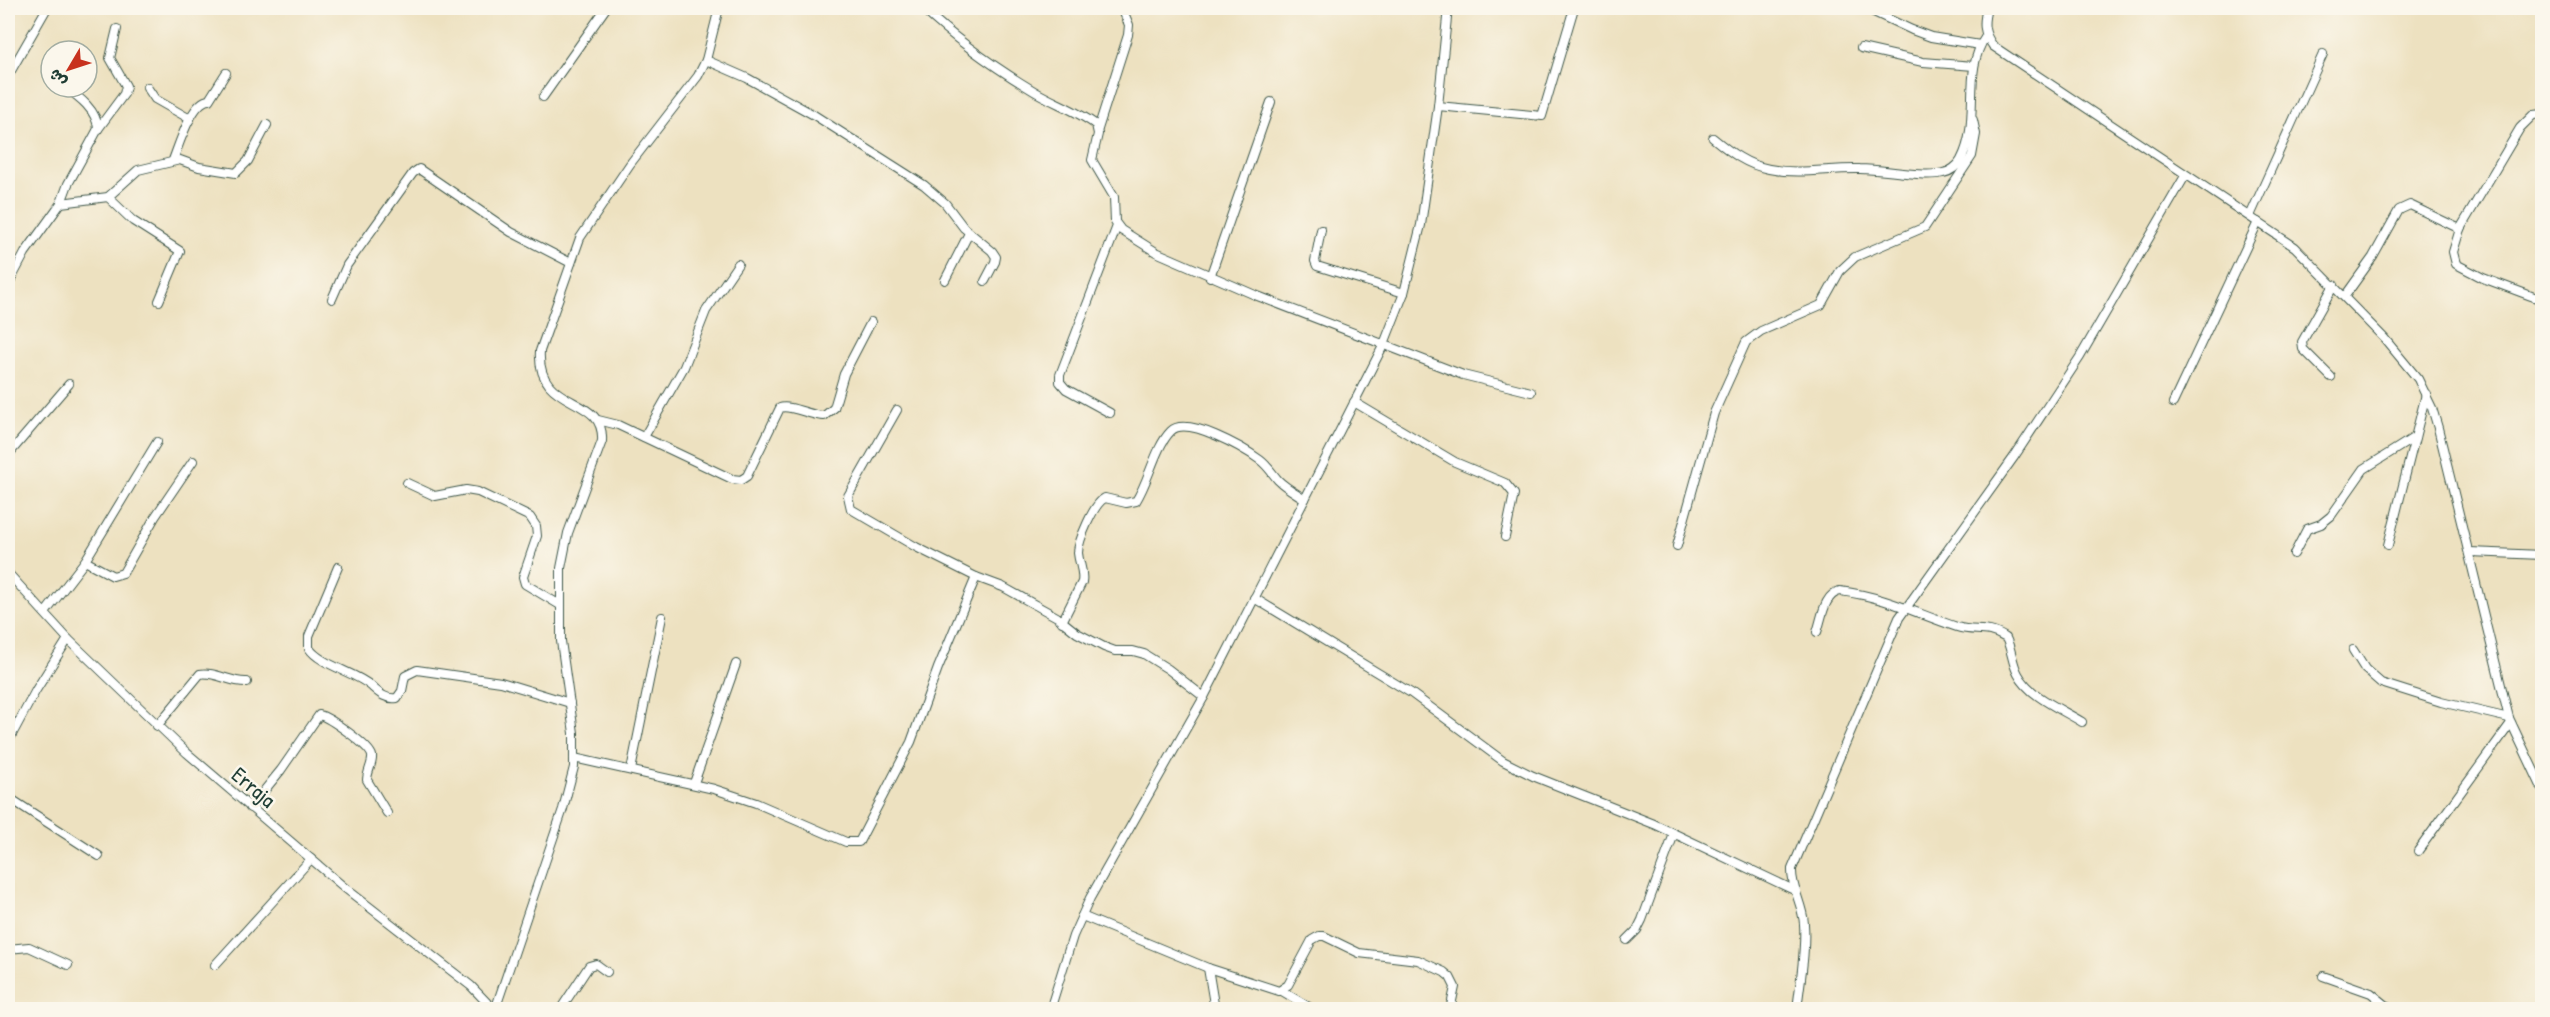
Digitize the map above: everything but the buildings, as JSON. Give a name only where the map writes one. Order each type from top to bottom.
[{"type":"street","points":[[8,76],[47,8]]},
{"type":"street","points":[[543,97],[606,8]]},
{"type":"street","points":[[719,8],[706,60],[683,98],[630,164],[588,224],[571,263],[540,351],[540,372],[547,384],[557,393],[598,420],[618,425],[732,479],[741,480],[747,476],[780,408],[786,406],[806,414],[824,416],[834,408],[843,374],[871,322]]},
{"type":"street","points":[[922,8],[982,57],[1036,92],[1092,122],[1098,129]]},
{"type":"street","points":[[1110,413],[1066,389],[1060,382],[1060,375],[1117,226],[1114,197],[1092,160],[1098,129],[1128,35],[1129,25],[1122,8]]},
{"type":"street","points":[[1050,1010],[1061,970],[1082,916],[1204,697],[1384,344],[1404,293],[1421,225],[1438,106],[1448,8]]},
{"type":"street","points":[[1438,106],[1542,116],[1574,8]]},
{"type":"street","points":[[1865,8],[1931,37],[1980,45]]},
{"type":"street","points":[[1987,8],[1983,24],[1986,36],[1993,46],[2185,176],[2295,247],[2345,296],[2418,380],[2427,394],[2438,428],[2470,552],[2496,673],[2510,720],[2542,788]]},
{"type":"street","points":[[8,285],[25,254],[61,203],[68,184],[98,129],[124,94],[126,86],[110,58],[117,29]]},
{"type":"street","points":[[1713,138],[1743,160],[1776,170],[1805,172],[1858,169],[1943,173],[1950,171],[1961,160],[1972,120],[1974,66],[1980,45],[1986,36]]},
{"type":"street","points":[[1861,48],[1923,62],[1974,66]]},
{"type":"street","points":[[2250,216],[2323,54]]},
{"type":"street","points":[[706,60],[747,78],[814,115],[924,185],[945,203],[969,232],[996,257],[985,281]]},
{"type":"street","points":[[173,160],[195,107],[203,100],[209,100],[226,73]]},
{"type":"street","points":[[147,87],[155,99],[190,119]]},
{"type":"street","points":[[80,99],[96,118],[98,129]]},
{"type":"street","points":[[1210,277],[1271,102]]},
{"type":"street","points":[[2542,114],[2533,116],[2520,128],[2460,229],[2453,252],[2456,264],[2483,278],[2542,300]]},
{"type":"street","points":[[1677,546],[1714,413],[1746,342],[1761,331],[1821,305],[1840,271],[1855,257],[1925,227],[1972,156],[1976,134],[1972,120]]},
{"type":"street","points":[[61,203],[108,197],[138,170],[173,160],[236,173],[248,161],[267,125]]},
{"type":"street","points":[[332,299],[348,265],[418,169],[511,232],[571,263]]},
{"type":"street","points":[[1797,1010],[1804,926],[1802,904],[1792,880],[1792,869],[1830,784],[1890,635],[1906,607],[2014,457],[2080,357],[2185,176]]},
{"type":"street","points":[[108,197],[134,221],[180,251],[159,301]]},
{"type":"street","points":[[2345,296],[2373,257],[2402,207],[2410,205],[2460,229]]},
{"type":"street","points":[[2172,403],[2258,222]]},
{"type":"street","points":[[1117,226],[1156,252],[1210,277],[1463,375],[1531,392]]},
{"type":"street","points":[[1321,230],[1315,261],[1317,266],[1404,293]]},
{"type":"street","points":[[945,280],[969,232]]},
{"type":"street","points":[[644,437],[684,367],[706,311],[738,264]]},
{"type":"street","points":[[2331,377],[2303,349],[2302,342],[2334,285]]},
{"type":"street","points":[[8,455],[69,384]]},
{"type":"street","points":[[2388,545],[2427,394]]},
{"type":"street","points":[[1354,402],[1455,462],[1505,483],[1514,494],[1505,537]]},
{"type":"street","points":[[897,410],[848,495],[849,505],[860,516],[976,577],[1003,586],[1077,633],[1110,650],[1144,654],[1204,697]]},
{"type":"street","points":[[494,1010],[563,809],[574,758],[570,702],[561,641],[563,550],[602,441],[598,420]]},
{"type":"street","points":[[1062,622],[1082,582],[1079,545],[1094,508],[1105,498],[1126,503],[1136,501],[1172,430],[1187,426],[1236,445],[1260,460],[1285,486],[1305,499]]},
{"type":"street","points":[[2294,554],[2307,529],[2321,524],[2331,516],[2364,469],[2415,437]]},
{"type":"street","points":[[45,613],[85,561],[157,442]]},
{"type":"street","points":[[85,561],[113,576],[123,573],[155,517],[193,461]]},
{"type":"street","points":[[407,483],[435,496],[466,490],[478,492],[530,517],[536,526],[537,536],[524,581],[530,588],[560,605]]},
{"type":"street","points":[[2470,552],[2542,555]]},
{"type":"street","points":[[338,567],[309,636],[309,648],[320,658],[360,677],[385,696],[397,698],[402,691],[405,676],[417,670],[501,682],[570,702]]},
{"type":"street","name":"Erraja","points":[[8,573],[68,639],[157,726],[250,808],[384,920],[471,986],[494,1010]]},
{"type":"street","points":[[574,758],[694,783],[756,804],[846,842],[859,842],[911,742],[938,668],[976,577]]},
{"type":"street","points":[[1817,632],[1829,597],[1834,592],[1864,594],[1958,627],[1984,629],[2006,638],[2023,683],[2039,696],[2082,722]]},
{"type":"street","points":[[1254,598],[1411,693],[1503,761],[1533,776],[1598,800],[1796,891]]},
{"type":"street","points":[[631,770],[662,617]]},
{"type":"street","points":[[8,742],[36,690],[68,639]]},
{"type":"street","points":[[2353,650],[2365,669],[2381,683],[2510,720]]},
{"type":"street","points":[[694,783],[736,664]]},
{"type":"street","points":[[157,726],[200,674],[205,673],[231,681],[247,682]]},
{"type":"street","points":[[250,808],[281,770],[314,719],[319,715],[363,744],[370,752],[372,760],[367,780],[387,813]]},
{"type":"street","points":[[2418,851],[2510,720]]},
{"type":"street","points":[[8,797],[99,856]]},
{"type":"street","points":[[1627,940],[1637,930],[1642,920],[1674,834]]},
{"type":"street","points":[[215,965],[311,859]]},
{"type":"street","points":[[1082,916],[1208,968],[1282,991],[1314,1010]]},
{"type":"street","points":[[1282,991],[1288,985],[1312,940],[1324,936],[1359,953],[1418,960],[1444,972],[1450,977],[1455,987],[1450,1010]]},
{"type":"street","points":[[8,949],[29,947],[68,965]]},
{"type":"street","points":[[560,1010],[589,966],[596,964],[607,972]]},
{"type":"street","points":[[1208,968],[1215,1010]]},
{"type":"street","points":[[2323,976],[2371,993],[2392,1010]]}]
